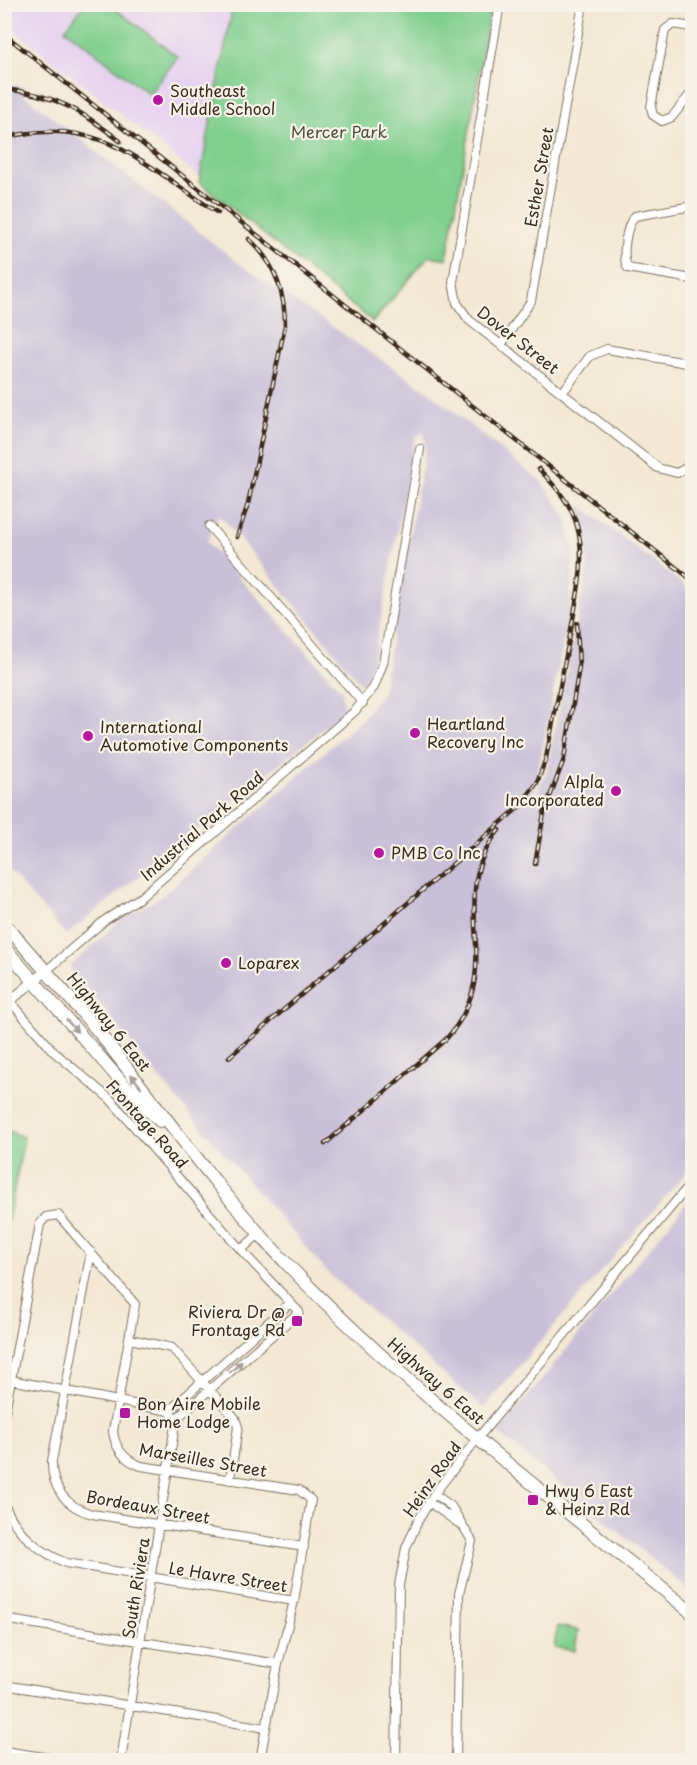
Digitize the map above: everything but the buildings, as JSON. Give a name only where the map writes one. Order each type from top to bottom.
[{"type":"main road","name":"Highway 6 East","points":[[4,923],[99,1033],[185,1144],[260,1233],[318,1295],[401,1375],[693,1613]]},
{"type":"main road","name":"Highway 6 East","points":[[4,947],[139,1102],[185,1144]]},
{"type":"street","name":"Dover Street","points":[[500,4],[453,282],[455,297],[464,314],[662,471],[678,473],[688,467],[693,459]]},
{"type":"street","name":"Esther Street","points":[[501,345],[531,301],[583,4]]},
{"type":"street","points":[[693,27],[673,24],[665,30],[651,107],[653,115],[662,121],[669,120],[693,92]]},
{"type":"street","points":[[693,206],[635,216],[630,224],[624,261],[628,268],[693,279]]},
{"type":"street","points":[[562,393],[590,356],[607,349],[693,364]]},
{"type":"street","name":"Industrial Park Road","points":[[46,971],[105,920],[141,897],[363,703],[374,687],[383,663],[420,449]]},
{"type":"street","points":[[209,526],[363,703]]},
{"type":"street","points":[[6,1000],[46,971]]},
{"type":"street","name":"Frontage Road","points":[[6,1000],[54,1052],[110,1099],[241,1250],[299,1312],[210,1390]]},
{"type":"street","name":"Heinz Road","points":[[396,1761],[400,1572],[411,1535],[434,1494],[477,1439],[693,1182]]},
{"type":"street","name":"Marseilles Street","points":[[11,1380],[40,1224],[50,1215],[61,1216],[135,1304],[113,1431],[118,1450],[136,1464],[299,1490],[309,1496],[311,1505],[304,1546]]},
{"type":"street","points":[[241,1250],[260,1233]]},
{"type":"street","name":"Bordeaux Street","points":[[92,1252],[52,1461],[52,1476],[60,1493],[69,1503],[86,1512],[304,1546]]},
{"type":"street","points":[[169,1411],[290,1303]]},
{"type":"street","points":[[130,1339],[172,1347],[235,1418],[238,1427],[230,1480]]},
{"type":"street","points":[[4,1417],[11,1380],[169,1411],[176,1419],[210,1390]]},
{"type":"street","name":"South Riviera","points":[[121,1761],[176,1419]]},
{"type":"street","points":[[434,1494],[451,1506],[467,1529],[472,1541],[459,1593],[456,1761]]},
{"type":"street","points":[[429,1502],[467,1529]]},
{"type":"street","name":"Le Havre Street","points":[[4,1504],[21,1533],[36,1546],[56,1558],[77,1566],[294,1601]]},
{"type":"street","points":[[260,1761],[278,1664],[294,1601],[304,1546]]},
{"type":"street","points":[[4,1619],[278,1664]]},
{"type":"street","points":[[4,1685],[266,1728]]},
{"type":"street","points":[[4,1751],[64,1761]]},
{"type":"shaded area","name":"Southeast Middle School","points":[[4,5],[233,5],[200,177],[5,23]]},
{"type":"shaded area","points":[[4,84],[25,87],[24,95],[245,268],[429,392],[542,482],[566,517],[574,549],[570,608],[531,806],[547,770],[588,565],[580,505],[692,591],[692,894],[688,912],[692,936],[692,1166],[483,1408],[328,1273],[164,1084],[70,967],[121,919],[158,899],[360,721],[382,693],[426,443],[423,432],[415,438],[372,666],[363,686],[219,514],[207,542],[342,691],[344,712],[66,935],[5,866]]},
{"type":"shaded area","points":[[692,1196],[692,1592],[498,1433]]},
{"type":"green space","points":[[84,5],[110,5],[178,57],[149,94],[65,29]]},
{"type":"green space","name":"Mercer Park","points":[[233,5],[491,5],[447,259],[429,256],[373,322],[199,182]]},
{"type":"green space","points":[[5,1129],[24,1138],[5,1237]]},
{"type":"green space","points":[[558,1626],[578,1630],[575,1651],[554,1647]]},
{"type":"railway","points":[[4,34],[692,580]]},
{"type":"railway","points":[[4,89],[22,91],[53,100],[80,113],[120,141]]},
{"type":"railway","points":[[4,138],[38,132],[68,132],[94,138],[119,148],[143,162],[218,213]]},
{"type":"railway","points":[[237,537],[248,504],[285,325],[283,300],[276,278],[265,257],[249,239]]},
{"type":"railway","points":[[229,1057],[518,808],[537,783],[546,758],[581,567],[580,540],[571,510],[539,469]]},
{"type":"railway","points":[[535,864],[544,813],[564,759],[579,667],[577,623]]},
{"type":"railway","points":[[325,1144],[446,1039],[465,1012],[474,986],[476,882],[483,856],[499,830]]},
{"type":"place","name":"Southeast Middle School","points":[[158,100]]},
{"type":"place","name":"Heartland Recovery Inc","points":[[415,733]]},
{"type":"place","name":"International Automotive Components","points":[[88,736]]},
{"type":"place","name":"Alpla Incorporated","points":[[616,791]]},
{"type":"place","name":"PMB Co Inc","points":[[379,853]]},
{"type":"place","name":"Loparex","points":[[226,963]]},
{"type":"place","name":"Riviera Dr @ Frontage Rd","points":[[297,1321]]},
{"type":"place","name":"Bon Aire Mobile Home Lodge","points":[[125,1413]]},
{"type":"place","name":"Hwy 6 East & Heinz Rd","points":[[533,1500]]}]
